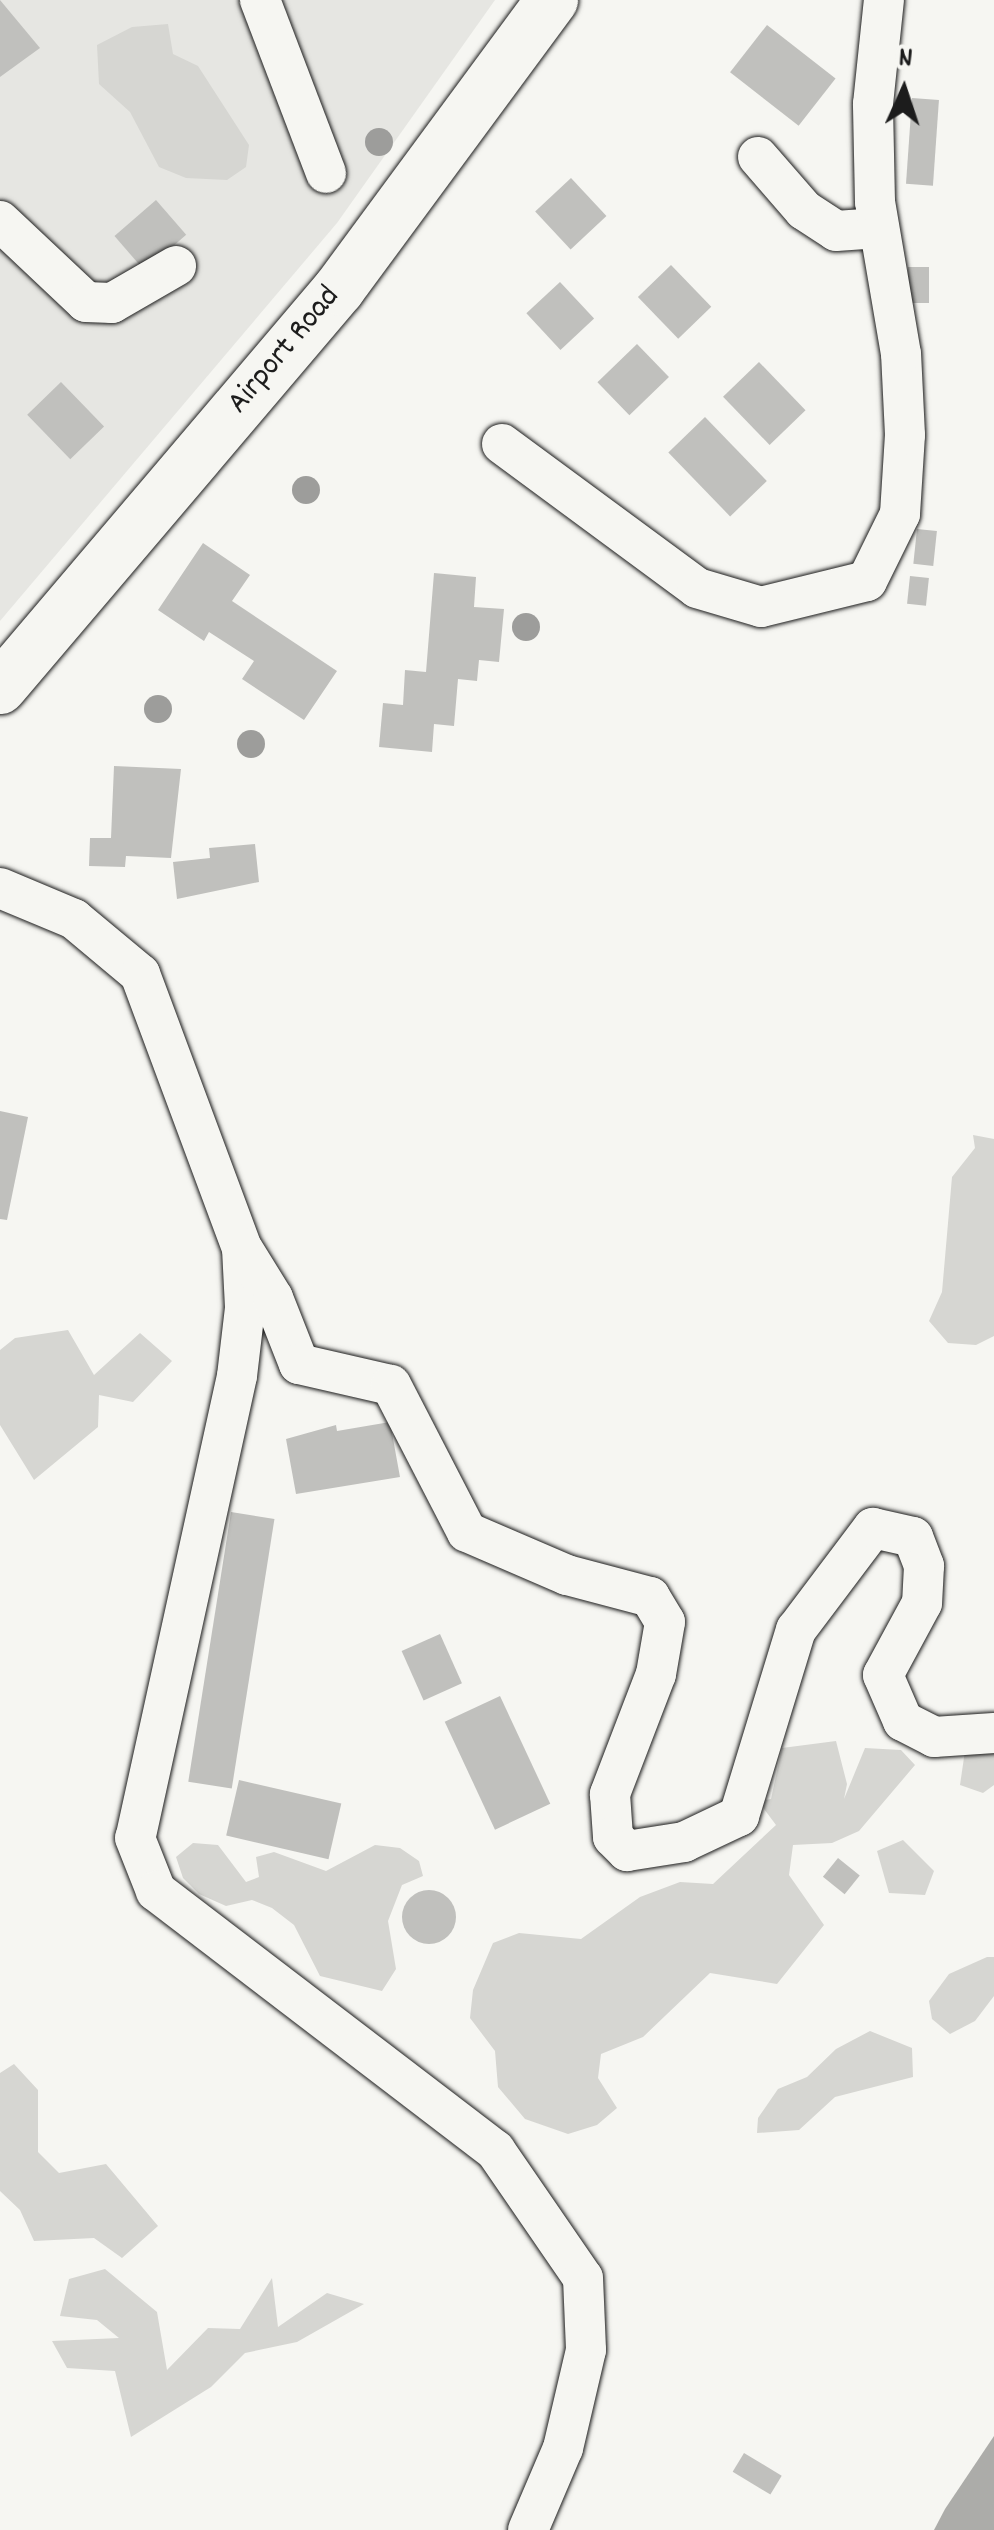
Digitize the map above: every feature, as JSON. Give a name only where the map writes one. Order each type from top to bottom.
[{"type":"main road","name":"Airport Road","points":[[0,688],[339,289],[552,0]]},
{"type":"street","points":[[260,0],[326,173]]},
{"type":"street","points":[[502,444],[697,588],[761,607],[867,580],[900,514],[905,435],[901,354],[879,228],[873,104],[884,0]]},
{"type":"street","points":[[758,157],[804,210],[836,231],[879,228]]},
{"type":"street","points":[[0,221],[86,302],[112,302],[176,266]]},
{"type":"street","points":[[0,888],[74,919],[140,974],[242,1248],[273,1298],[299,1364],[391,1385],[467,1532],[568,1575],[650,1597],[665,1622],[656,1674],[610,1794],[612,1838],[627,1851],[716,1832],[740,1816],[796,1630],[873,1528],[913,1537],[924,1566],[922,1603],[883,1675],[902,1721],[934,1737],[994,1733]]},
{"type":"street","points":[[242,1248],[245,1308],[237,1376],[135,1838],[156,1891],[495,2150],[584,2278],[586,2350],[563,2448],[528,2530]]},
{"type":"shaded area","points":[[0,0],[495,0],[337,223],[0,621]]},
{"type":"shaded area","points":[[168,24],[173,54],[198,66],[249,145],[246,167],[227,180],[186,178],[159,167],[130,112],[99,84],[97,45],[132,27]]},
{"type":"shaded area","points":[[973,1135],[994,1139],[994,1336],[976,1345],[948,1343],[929,1321],[942,1292],[952,1177],[975,1148]]},
{"type":"shaded area","points":[[68,1330],[94,1375],[140,1333],[172,1361],[133,1402],[99,1395],[98,1427],[34,1480],[0,1425],[0,1350],[15,1338]]},
{"type":"shaded area","points":[[836,1741],[847,1784],[844,1799],[865,1748],[901,1750],[915,1765],[859,1831],[832,1843],[793,1845],[789,1875],[824,1925],[777,1984],[710,1973],[643,2037],[601,2054],[598,2078],[617,2108],[597,2125],[568,2134],[525,2119],[498,2087],[495,2051],[470,2018],[473,1990],[493,1943],[519,1933],[581,1939],[640,1897],[680,1882],[713,1884],[776,1825],[758,1801],[771,1799],[782,1748]]},
{"type":"shaded area","points":[[966,1744],[994,1750],[994,1785],[983,1793],[960,1785]]},
{"type":"shaded area","points":[[903,1840],[934,1871],[925,1895],[889,1893],[877,1851]]},
{"type":"shaded area","points":[[193,1843],[218,1845],[246,1882],[259,1877],[256,1857],[274,1852],[326,1871],[375,1845],[400,1848],[419,1861],[423,1876],[402,1885],[388,1921],[396,1969],[382,1991],[320,1976],[294,1925],[272,1908],[252,1900],[226,1906],[199,1894],[183,1878],[176,1857]]},
{"type":"shaded area","points":[[994,1957],[994,1996],[975,2021],[950,2034],[932,2019],[929,2001],[949,1974]]},
{"type":"shaded area","points":[[870,2031],[912,2048],[913,2077],[835,2097],[799,2130],[757,2133],[758,2118],[778,2089],[807,2077],[836,2049]]},
{"type":"shaded area","points":[[14,2064],[38,2090],[38,2152],[59,2173],[106,2164],[158,2226],[122,2258],[94,2238],[34,2241],[20,2210],[0,2191],[0,2073]]},
{"type":"shaded area","points":[[105,2269],[157,2312],[167,2370],[208,2328],[240,2329],[272,2278],[278,2327],[327,2293],[364,2304],[297,2342],[245,2353],[211,2387],[131,2437],[115,2371],[67,2368],[52,2341],[119,2338],[97,2320],[60,2316],[69,2279]]},
{"type":"shaded area","points":[[994,2436],[994,2530],[934,2530],[945,2509]]},
{"type":"building","points":[[0,0],[40,48],[0,77]]},
{"type":"building","points":[[767,25],[836,79],[799,126],[730,72]]},
{"type":"building","points":[[912,98],[939,100],[933,186],[906,184]]},
{"type":"building","points":[[571,178],[606,216],[571,249],[535,211]]},
{"type":"building","points":[[156,200],[186,235],[145,271],[114,236]]},
{"type":"building","points":[[671,265],[711,307],[678,339],[638,297]]},
{"type":"building","points":[[908,267],[929,267],[929,303],[908,303]]},
{"type":"building","points":[[560,282],[594,319],[560,350],[526,313]]},
{"type":"building","points":[[637,344],[669,377],[629,415],[597,382]]},
{"type":"building","points":[[759,362],[806,410],[770,445],[723,397]]},
{"type":"building","points":[[61,382],[104,427],[70,459],[27,415]]},
{"type":"building","points":[[705,417],[767,481],[730,516],[668,452]]},
{"type":"building","points":[[917,529],[937,531],[933,566],[913,564]]},
{"type":"building","points":[[203,543],[250,575],[232,601],[337,671],[304,720],[242,679],[254,661],[209,632],[204,641],[158,610]]},
{"type":"building","points":[[434,573],[476,577],[474,607],[504,609],[499,662],[479,660],[477,681],[458,679],[454,726],[434,724],[432,752],[379,747],[383,703],[403,705],[405,670],[426,672]]},
{"type":"building","points":[[910,576],[929,578],[926,606],[907,604]]},
{"type":"building","points":[[114,766],[181,769],[171,858],[126,856],[125,867],[89,866],[90,838],[111,838]]},
{"type":"building","points":[[255,844],[259,882],[177,899],[173,862],[210,858],[209,848]]},
{"type":"building","points":[[0,1111],[28,1117],[7,1220],[0,1219]]},
{"type":"building","points":[[390,1422],[400,1477],[296,1494],[286,1439],[336,1425],[337,1431]]},
{"type":"building","points":[[231,1512],[274,1519],[232,1789],[188,1782]]},
{"type":"building","points":[[440,1634],[462,1683],[424,1700],[402,1651]]},
{"type":"building","points":[[500,1696],[550,1804],[495,1830],[445,1722]]},
{"type":"building","points":[[239,1780],[341,1804],[328,1859],[226,1836]]},
{"type":"building","points":[[838,1858],[860,1876],[845,1894],[823,1877]]},
{"type":"building","points":[[429,1890],[448,1898],[456,1917],[448,1936],[429,1944],[410,1936],[402,1917],[410,1898]]},
{"type":"building","points":[[744,2453],[782,2476],[770,2495],[733,2472]]}]
